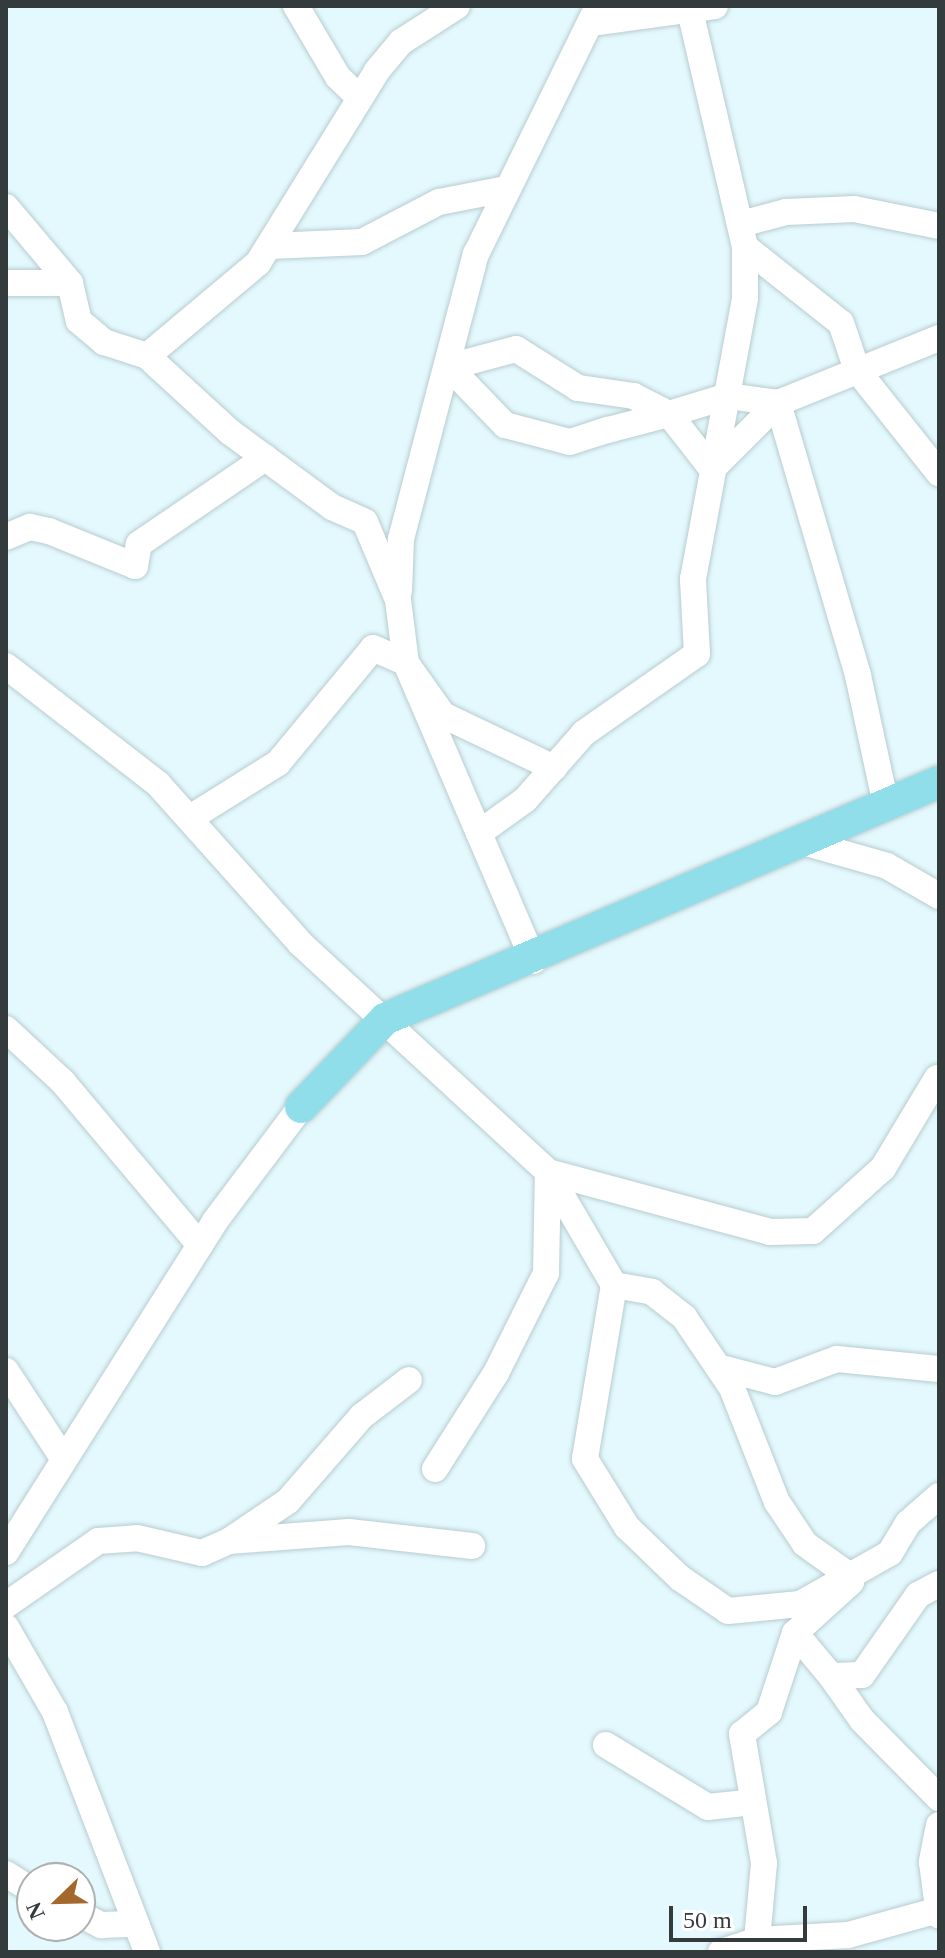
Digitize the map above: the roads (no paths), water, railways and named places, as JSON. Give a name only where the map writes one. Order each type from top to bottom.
[{"type":"main road","points":[[301,1107],[385,1019],[534,961],[939,782]]},
{"type":"street","points":[[296,6],[338,77],[360,98]]},
{"type":"street","points":[[147,356],[271,246],[360,98],[401,42],[457,6]]},
{"type":"street","points":[[479,833],[554,768],[584,733],[697,654],[693,579],[728,396],[743,236],[698,8],[594,14],[501,190],[476,254],[449,367],[401,539],[398,600],[406,663],[479,833],[534,961]]},
{"type":"street","points":[[271,246],[362,242],[439,202],[501,190]]},
{"type":"street","points":[[6,207],[70,283],[79,321],[104,342],[147,356],[265,458],[365,522],[398,600]]},
{"type":"street","points":[[743,236],[786,212],[854,209],[939,226]]},
{"type":"street","points":[[743,236],[841,323],[857,370],[939,473]]},
{"type":"street","points":[[6,283],[70,283]]},
{"type":"street","points":[[712,469],[778,403],[857,370],[907,356],[939,338]]},
{"type":"street","points":[[449,367],[516,349],[578,388],[634,396],[669,414],[712,469]]},
{"type":"street","points":[[449,367],[505,425],[528,435],[570,442],[728,396],[778,403]]},
{"type":"street","points":[[778,403],[858,675],[886,805]]},
{"type":"street","points":[[6,537],[30,527],[49,531],[135,566],[139,544],[265,458]]},
{"type":"street","points":[[190,818],[278,763],[373,648],[406,663],[443,715],[554,768]]},
{"type":"street","points":[[6,666],[190,818],[300,943],[548,1172],[614,1285],[585,1459],[627,1527],[728,1611],[800,1604],[855,1570],[890,1553],[908,1523],[939,1496]]},
{"type":"street","points":[[803,842],[887,866],[939,896]]},
{"type":"street","points":[[6,1029],[63,1082],[200,1245]]},
{"type":"street","points":[[548,1172],[770,1232],[813,1231],[883,1168],[937,1078]]},
{"type":"street","points":[[6,1552],[200,1245],[301,1107]]},
{"type":"street","points":[[435,1469],[496,1373],[546,1273],[548,1172]]},
{"type":"street","points":[[614,1285],[652,1292],[684,1317],[718,1367],[759,1443],[777,1502],[805,1544],[855,1570]]},
{"type":"street","points":[[718,1367],[775,1382],[837,1359],[939,1369]]},
{"type":"street","points":[[6,1371],[63,1458]]},
{"type":"street","points":[[6,1605],[98,1541],[137,1538],[202,1553],[229,1541],[288,1501],[362,1416],[409,1380]]},
{"type":"street","points":[[229,1541],[349,1532],[472,1546]]},
{"type":"street","points":[[757,1940],[764,1863],[742,1734],[769,1712],[795,1633],[855,1570]]},
{"type":"street","points":[[831,1676],[862,1675],[918,1595],[939,1584]]},
{"type":"street","points":[[6,1627],[55,1712],[147,1952]]},
{"type":"street","points":[[795,1633],[862,1720],[939,1798]]},
{"type":"street","points":[[606,1745],[708,1807],[753,1802]]},
{"type":"street","points":[[939,1825],[932,1862],[939,1916]]},
{"type":"street","points":[[721,1952],[757,1940],[848,1935],[938,1910]]},
{"type":"street","points":[[96,1922],[101,1925],[136,1924]]}]
